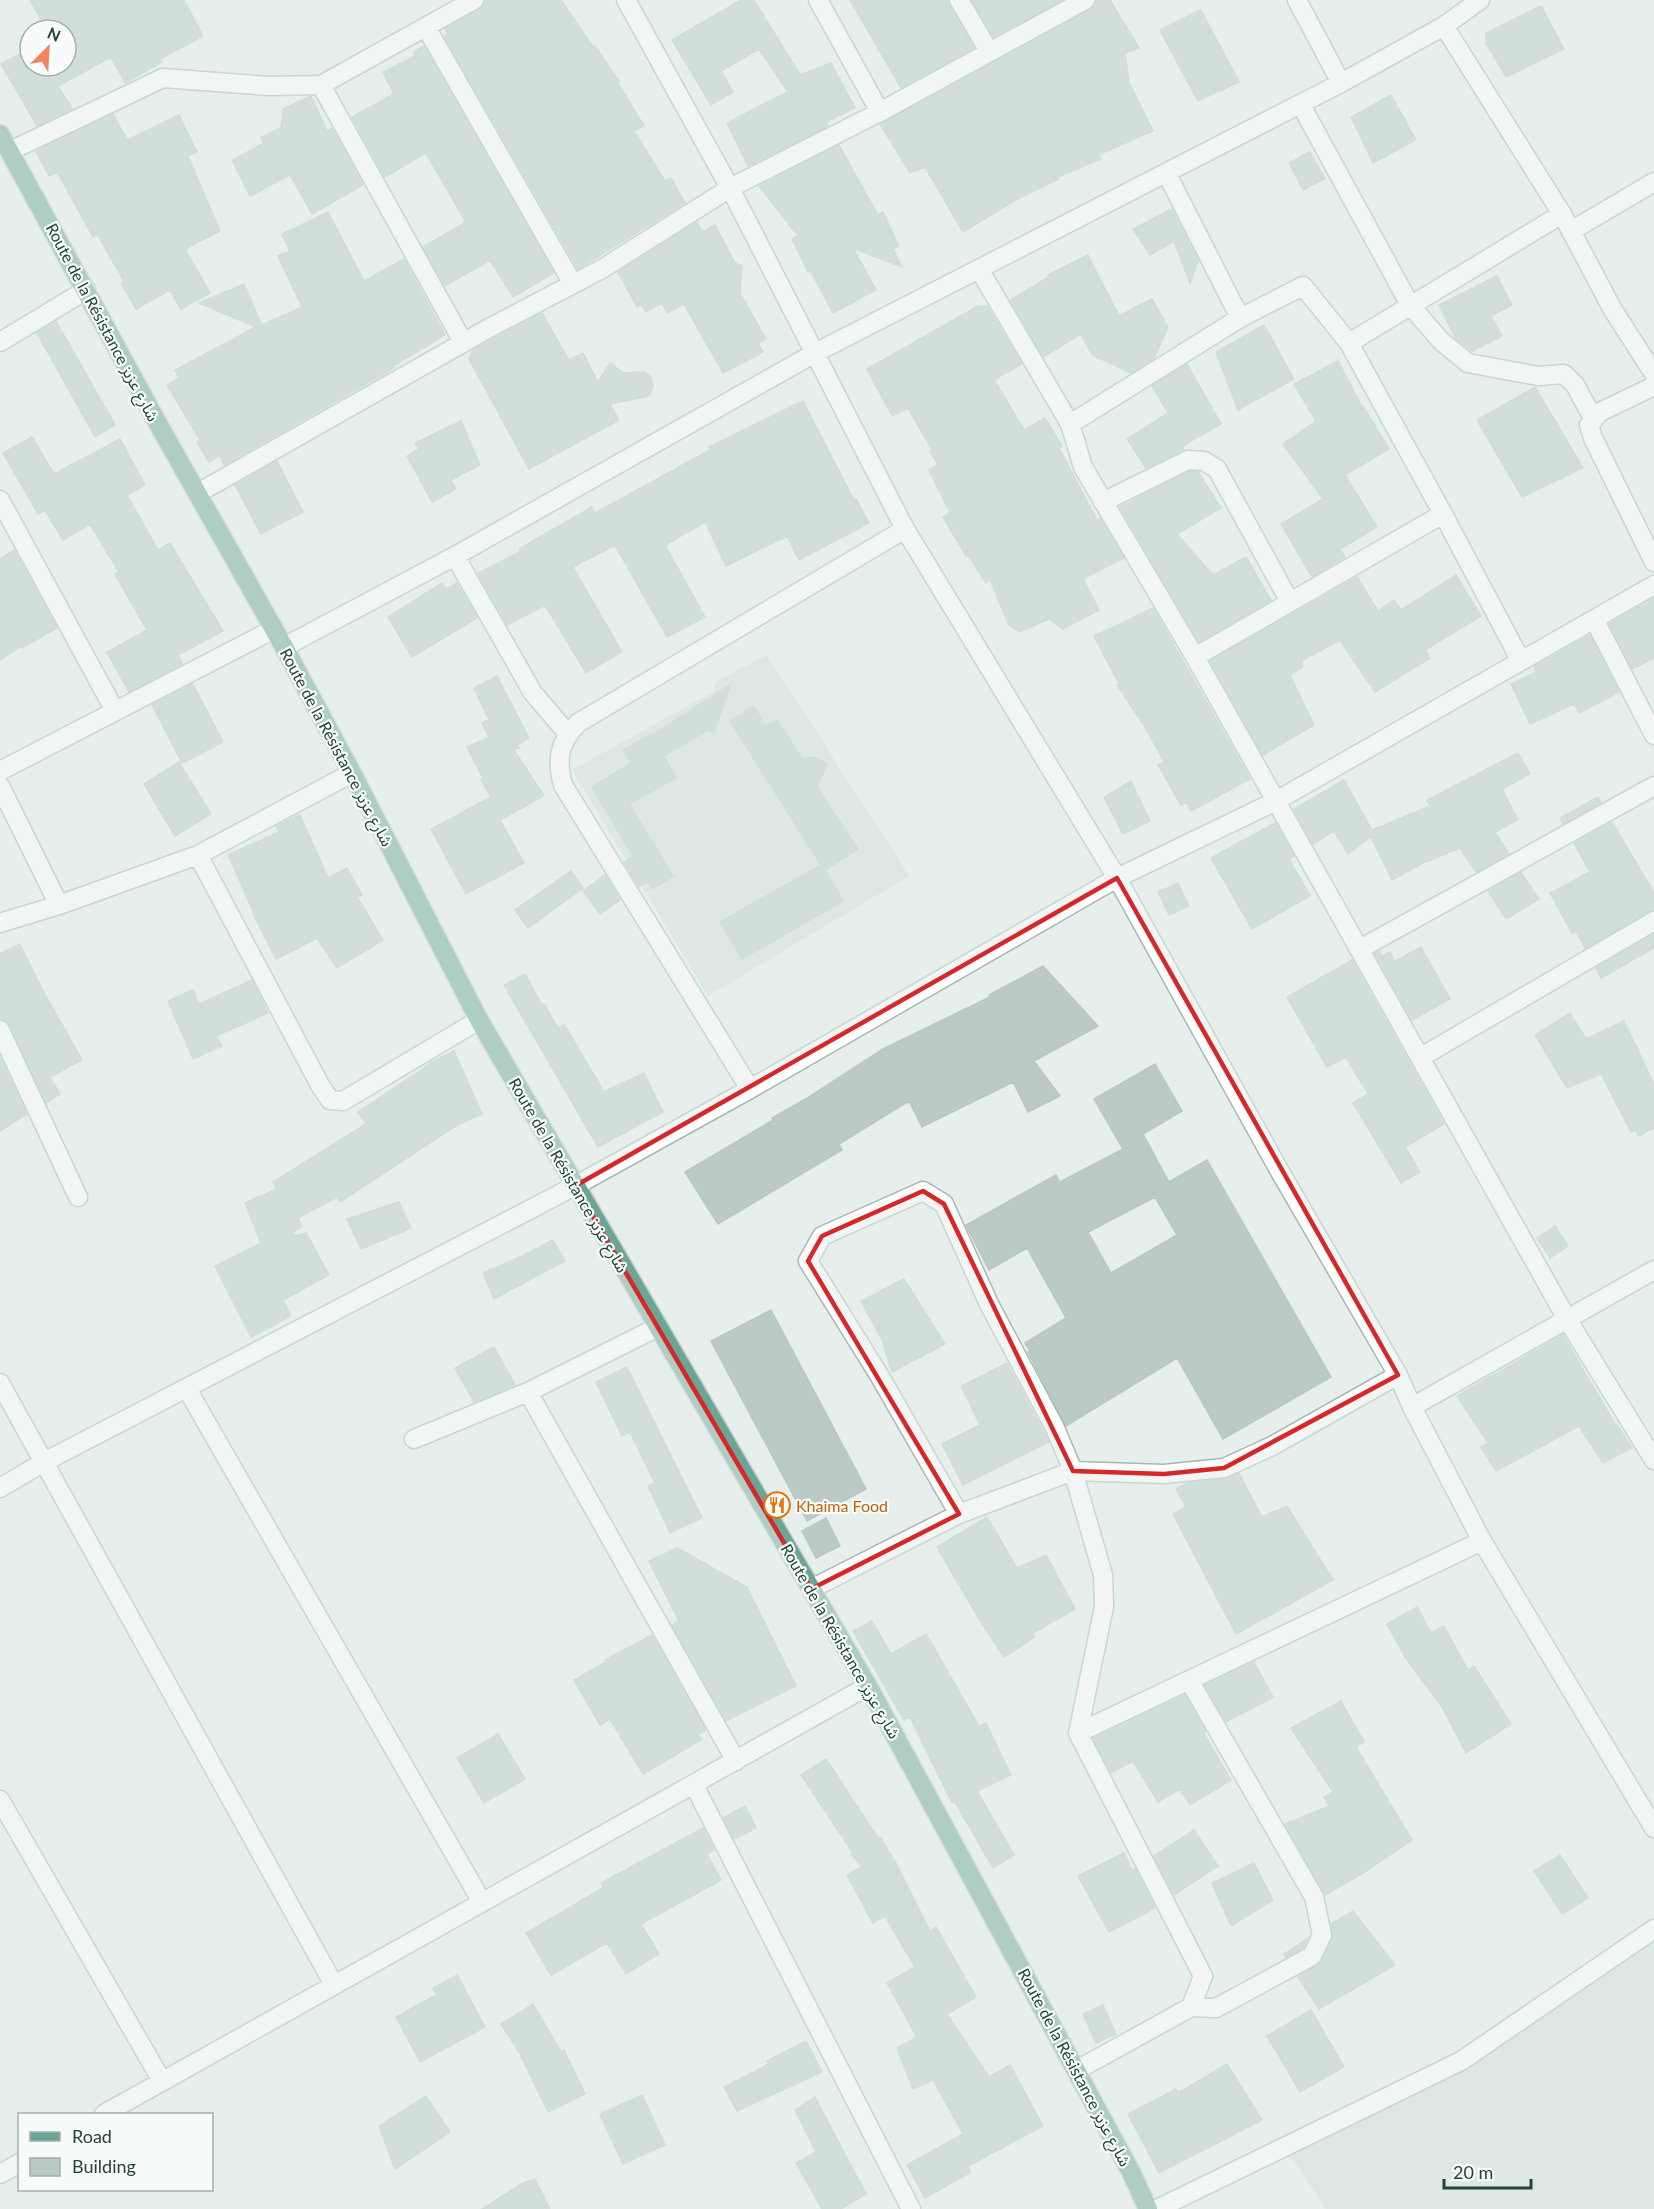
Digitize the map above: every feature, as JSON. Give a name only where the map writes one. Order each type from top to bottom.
[{"type":"main road","name":"Route de la Résistance شارع عزيز","points":[[0,134],[161,429],[284,647],[352,773],[479,1020],[868,1686],[1077,2070],[1148,2209]]},
{"type":"street","points":[[10,151],[163,78],[268,86],[321,85],[474,0]]},
{"type":"street","points":[[626,0],[730,188],[905,530],[1117,878],[1279,1170],[1398,1375],[1412,1407],[1482,1541],[1654,1828]]},
{"type":"street","points":[[818,0],[880,112]]},
{"type":"street","points":[[959,0],[989,51]]},
{"type":"street","points":[[198,493],[463,342],[602,269],[730,188],[880,112],[1085,0]]},
{"type":"street","points":[[1297,0],[1341,84]]},
{"type":"street","points":[[284,647],[455,556],[815,352],[1341,84],[1443,26],[1480,0]]},
{"type":"street","points":[[1443,26],[1562,214],[1613,310],[1654,374]]},
{"type":"street","points":[[426,27],[573,284]]},
{"type":"street","points":[[321,85],[463,342]]},
{"type":"street","points":[[1301,105],[1410,305],[1441,341],[1468,363],[1538,376],[1564,374],[1575,385],[1593,418]]},
{"type":"street","points":[[1167,174],[1240,318]]},
{"type":"street","points":[[1571,231],[1654,182]]},
{"type":"street","points":[[1349,344],[1562,214]]},
{"type":"street","points":[[979,269],[1070,424],[1083,467],[1195,657],[1567,1319],[1654,1460]]},
{"type":"street","points":[[1070,424],[1240,318],[1303,286],[1349,344],[1521,661]]},
{"type":"street","points":[[0,342],[86,290]]},
{"type":"street","points":[[1654,386],[1609,406],[1593,418],[1589,425],[1654,562]]},
{"type":"street","points":[[1103,502],[1188,460],[1204,461],[1217,469],[1290,602]]},
{"type":"street","points":[[0,500],[115,711]]},
{"type":"street","points":[[1195,657],[1443,514]]},
{"type":"street","points":[[750,1089],[563,785],[560,762],[562,747],[568,734],[578,723],[905,530]]},
{"type":"street","points":[[455,556],[533,693],[568,734]]},
{"type":"street","points":[[0,1488],[44,1462],[575,1186],[750,1089],[1117,878],[1275,801],[1654,585]]},
{"type":"street","points":[[1594,619],[1654,735]]},
{"type":"street","points":[[0,771],[274,629]]},
{"type":"street","points":[[0,923],[59,905],[198,855],[352,773]]},
{"type":"street","points":[[0,786],[59,905]]},
{"type":"street","points":[[1360,949],[1654,786]]},
{"type":"street","points":[[198,855],[330,1100],[343,1101],[479,1020]]},
{"type":"street","points":[[1421,1058],[1654,921]]},
{"type":"street","points":[[0,1030],[78,1197]]},
{"type":"street","points":[[959,1514],[879,1376],[808,1261],[822,1236],[923,1191],[944,1204],[989,1304],[1055,1428],[1073,1471],[1103,1575],[1104,1607],[1078,1733],[1203,1976],[1191,2007]]},
{"type":"street","points":[[1412,1407],[1654,1270]]},
{"type":"street","points":[[414,1439],[528,1392],[658,1327]]},
{"type":"street","points":[[811,1589],[959,1514],[1073,1471],[1164,1474],[1224,1468],[1272,1446],[1398,1375]]},
{"type":"street","points":[[0,1383],[333,1983]]},
{"type":"street","points":[[187,1389],[482,1902]]},
{"type":"street","points":[[528,1392],[736,1761]]},
{"type":"street","points":[[1078,1733],[1482,1541]]},
{"type":"street","points":[[1077,2070],[1191,2007],[1216,2008],[1312,1956],[1322,1935],[1314,1897],[1188,1680]]},
{"type":"street","points":[[107,2113],[333,1983],[694,1785],[868,1686]]},
{"type":"street","points":[[694,1785],[911,2209]]},
{"type":"street","points":[[0,1800],[162,2081]]},
{"type":"street","points":[[1157,2209],[1461,2061],[1654,1929]]},
{"type":"street","points":[[0,2174],[18,2164]]},
{"type":"highlighted area","points":[[1117,878],[1398,1375],[1224,1468],[1164,1474],[1073,1471],[944,1204],[923,1191],[822,1236],[808,1261],[959,1514],[811,1589],[575,1186]]},
{"type":"shaded area","points":[[767,655],[909,876],[708,996],[572,770],[714,691],[715,682]]},
{"type":"shaded area","points":[[1654,1930],[1654,2209],[1326,2209],[1290,2155]]},
{"type":"building","points":[[30,0],[184,0],[203,36],[160,59],[162,62],[125,83],[111,57],[78,75],[78,18],[40,18]]},
{"type":"building","points":[[485,0],[561,0],[619,81],[616,80],[644,126],[634,131],[665,181],[671,178],[685,203],[578,269],[444,36],[448,34],[445,29],[479,10]]},
{"type":"building","points":[[741,0],[754,0],[800,75],[831,63],[855,108],[826,122],[828,126],[748,166],[727,123],[788,92],[759,49],[721,71],[733,92],[711,105],[672,40]]},
{"type":"building","points":[[850,0],[948,0],[974,48],[901,88]]},
{"type":"building","points":[[972,0],[1062,0],[994,37]]},
{"type":"building","points":[[1096,0],[1110,0],[1139,48],[1125,53],[1129,82],[1153,131],[1098,155],[1101,159],[1058,177],[1059,179],[1014,201],[963,232],[925,167],[910,173],[880,124],[1090,10]]},
{"type":"building","points":[[1541,6],[1564,49],[1506,77],[1486,43],[1486,33]]},
{"type":"building","points":[[1201,10],[1239,82],[1198,101],[1160,30]]},
{"type":"building","points":[[424,46],[554,273],[513,297],[490,260],[445,286],[423,247],[466,222],[426,153],[385,177],[352,117],[394,94],[383,72],[415,56],[413,52]]},
{"type":"building","points":[[18,55],[18,78],[73,78],[58,86],[72,109],[37,126],[1,64]]},
{"type":"building","points":[[1391,95],[1416,140],[1373,163],[1351,117]]},
{"type":"building","points":[[311,96],[327,131],[332,128],[363,185],[312,214],[290,175],[250,196],[232,160],[264,143],[261,137],[281,128],[283,109]]},
{"type":"building","points":[[113,114],[127,140],[179,115],[197,152],[188,156],[220,231],[185,249],[210,293],[181,309],[170,290],[136,309],[121,283],[124,281],[97,234],[93,237],[57,172],[49,176],[36,151]]},
{"type":"building","points":[[839,145],[878,215],[883,212],[899,246],[893,249],[902,267],[853,248],[876,290],[833,313],[810,270],[808,272],[792,239],[798,236],[759,186]]},
{"type":"building","points":[[1310,152],[1325,179],[1303,190],[1289,163]]},
{"type":"building","points":[[1172,209],[1198,261],[1190,283],[1174,241],[1150,255],[1133,229]]},
{"type":"building","points":[[328,212],[364,281],[404,259],[445,335],[393,366],[394,368],[224,465],[220,455],[209,462],[197,442],[200,440],[167,385],[179,378],[175,370],[256,327],[199,303],[244,284],[262,325],[302,307],[278,256],[290,251],[282,234]]},
{"type":"building","points":[[697,222],[702,232],[715,225],[735,263],[742,266],[740,293],[766,339],[758,343],[763,352],[723,373],[684,304],[667,313],[662,303],[646,312],[641,304],[637,307],[618,272]]},
{"type":"building","points":[[1088,255],[1119,316],[1152,299],[1168,327],[1154,358],[1131,373],[1092,355],[1081,334],[1043,357],[1010,300],[1049,277],[1048,275]]},
{"type":"building","points":[[1497,276],[1512,305],[1491,316],[1502,336],[1472,351],[1456,339],[1439,305]]},
{"type":"building","points":[[978,306],[987,306],[1022,364],[995,379],[996,383],[1024,430],[1045,418],[1062,446],[1059,448],[1097,520],[1100,518],[1124,558],[1083,579],[1099,610],[1063,629],[1049,619],[1020,632],[1009,625],[990,580],[986,583],[968,555],[966,556],[943,517],[950,512],[929,470],[938,465],[930,451],[932,450],[908,408],[892,416],[867,369]]},
{"type":"building","points":[[542,313],[569,360],[583,353],[598,382],[610,363],[624,373],[644,372],[651,377],[653,387],[649,395],[645,397],[610,404],[619,420],[529,469],[469,359],[473,350]]},
{"type":"building","points":[[56,321],[115,425],[95,437],[37,333]]},
{"type":"building","points":[[1264,325],[1294,379],[1238,410],[1216,352]]},
{"type":"building","points":[[1338,361],[1362,407],[1389,449],[1345,475],[1377,527],[1340,549],[1345,557],[1312,577],[1281,524],[1323,499],[1283,444],[1316,421],[1294,384]]},
{"type":"building","points":[[1187,364],[1221,424],[1182,446],[1184,450],[1146,468],[1127,439],[1168,413],[1152,386]]},
{"type":"building","points":[[1535,387],[1583,468],[1522,497],[1477,420]]},
{"type":"building","points":[[803,401],[854,500],[856,499],[869,523],[799,560],[787,536],[726,566],[705,522],[665,545],[705,617],[667,637],[615,545],[573,567],[622,652],[586,673],[545,605],[507,625],[478,573],[521,551],[519,549],[592,507],[595,513],[710,450],[709,447]]},
{"type":"building","points":[[461,421],[480,465],[451,480],[456,489],[432,502],[407,456],[419,449],[415,443]]},
{"type":"building","points":[[32,437],[54,474],[120,439],[145,485],[127,495],[158,550],[170,543],[223,631],[178,655],[182,664],[129,692],[107,652],[147,630],[115,574],[119,572],[90,524],[63,540],[45,510],[38,514],[3,453]]},
{"type":"building","points":[[277,461],[303,512],[261,534],[235,485]]},
{"type":"building","points":[[1190,471],[1198,472],[1221,508],[1177,534],[1213,575],[1246,557],[1271,600],[1199,642],[1120,507]]},
{"type":"building","points":[[14,550],[57,628],[22,648],[21,646],[0,660],[0,559]]},
{"type":"building","points":[[1456,575],[1481,616],[1425,650],[1430,658],[1375,692],[1340,640],[1301,661],[1303,667],[1290,675],[1314,725],[1263,755],[1210,661],[1357,577],[1378,611],[1394,600],[1401,610]]},
{"type":"building","points":[[442,583],[446,589],[457,583],[477,618],[412,657],[388,617]]},
{"type":"building","points":[[1654,598],[1654,658],[1632,669],[1609,624]]},
{"type":"building","points":[[1153,608],[1250,779],[1191,811],[1186,802],[1181,805],[1158,765],[1164,762],[1145,727],[1117,685],[1119,684],[1094,636]]},
{"type":"building","points":[[1590,635],[1619,692],[1579,713],[1574,704],[1530,724],[1511,684],[1536,672],[1534,667]]},
{"type":"building","points":[[497,676],[529,738],[517,745],[519,748],[514,750],[544,796],[500,820],[524,863],[466,894],[431,829],[491,797],[467,747],[489,737],[482,723],[489,720],[474,688]]},
{"type":"building","points":[[193,684],[223,742],[182,763],[152,705]]},
{"type":"building","points":[[731,684],[714,732],[708,730],[664,756],[676,778],[629,804],[673,876],[653,889],[648,881],[639,887],[624,862],[633,856],[592,787],[631,763],[623,750],[653,735]]},
{"type":"building","points":[[754,706],[765,726],[777,720],[802,759],[814,757],[827,764],[817,787],[858,849],[825,870],[843,901],[742,959],[720,922],[821,865],[730,721]]},
{"type":"building","points":[[1518,753],[1530,774],[1502,789],[1518,820],[1495,832],[1509,854],[1476,872],[1460,848],[1423,863],[1392,880],[1371,837],[1348,854],[1334,831],[1313,844],[1294,809],[1344,780],[1372,830],[1430,806],[1427,800]]},
{"type":"building","points":[[179,762],[211,814],[175,836],[144,784]]},
{"type":"building","points":[[1131,781],[1150,821],[1123,834],[1104,797]]},
{"type":"building","points":[[1598,797],[1601,802],[1563,824],[1560,818]]},
{"type":"building","points":[[300,815],[328,878],[347,868],[362,895],[357,897],[383,940],[337,968],[317,938],[276,959],[253,914],[228,855],[279,832],[276,826]]},
{"type":"building","points":[[1612,822],[1654,893],[1654,910],[1585,948],[1576,931],[1572,933],[1550,893],[1590,872],[1574,843]]},
{"type":"building","points":[[1275,823],[1294,856],[1289,859],[1310,896],[1252,929],[1211,858]]},
{"type":"building","points":[[571,871],[583,888],[528,928],[515,910]]},
{"type":"building","points":[[1521,872],[1539,899],[1506,919],[1488,891]]},
{"type":"building","points":[[605,875],[620,900],[600,914],[583,891]]},
{"type":"building","points":[[1178,883],[1189,906],[1169,915],[1158,892]]},
{"type":"building","points":[[1654,934],[1654,948],[1601,978],[1596,968]]},
{"type":"building","points":[[20,944],[82,1060],[50,1077],[60,1094],[46,1103],[10,1025],[0,1019],[0,954]]},
{"type":"building","points":[[1421,947],[1450,999],[1412,1020],[1375,954],[1379,951],[1382,956],[1390,952],[1394,962]]},
{"type":"building","points":[[1352,960],[1444,1124],[1405,1147],[1420,1172],[1401,1183],[1353,1103],[1368,1094],[1346,1057],[1327,1067],[1287,997]]},
{"type":"building","points":[[1043,966],[1098,1026],[1034,1061],[1060,1096],[1028,1112],[1013,1082],[922,1127],[909,1101],[839,1144],[842,1150],[718,1224],[685,1172],[773,1120],[772,1118],[883,1049],[990,997],[989,995]]},
{"type":"building","points":[[525,974],[558,1028],[564,1024],[604,1092],[644,1073],[663,1112],[598,1147],[504,985]]},
{"type":"building","points":[[252,980],[268,1013],[216,1036],[222,1046],[193,1059],[168,1001],[193,990],[199,1004]]},
{"type":"building","points":[[1570,1013],[1586,1039],[1624,1021],[1654,1084],[1654,1128],[1639,1136],[1635,1130],[1631,1132],[1601,1074],[1567,1088],[1535,1035]]},
{"type":"building","points":[[454,1051],[482,1114],[457,1125],[340,1202],[337,1197],[298,1218],[302,1226],[293,1232],[295,1236],[306,1233],[329,1275],[283,1300],[291,1316],[251,1337],[215,1266],[261,1243],[245,1203],[277,1189],[273,1182],[366,1124],[358,1112],[430,1063]]},
{"type":"building","points":[[0,1057],[27,1114],[0,1131]]},
{"type":"building","points":[[1155,1064],[1182,1111],[1143,1134],[1169,1182],[1207,1160],[1331,1377],[1223,1439],[1177,1358],[1066,1426],[1025,1343],[1066,1318],[1027,1248],[989,1270],[966,1225],[1056,1175],[1060,1182],[1123,1149],[1094,1099]],"holes":[[[1155,1197],[1177,1235],[1111,1273],[1088,1232]]]},
{"type":"building","points":[[399,1202],[411,1228],[361,1249],[347,1219]]},
{"type":"building","points":[[1555,1226],[1568,1246],[1550,1258],[1537,1238]]},
{"type":"building","points":[[553,1240],[565,1261],[494,1299],[483,1273]]},
{"type":"building","points":[[904,1279],[945,1344],[892,1372],[882,1340],[861,1301]]},
{"type":"building","points":[[771,1310],[866,1489],[807,1521],[711,1341]]},
{"type":"building","points":[[1563,1335],[1616,1426],[1632,1448],[1603,1463],[1579,1426],[1496,1471],[1481,1447],[1488,1443],[1457,1396]]},
{"type":"building","points":[[494,1347],[515,1385],[474,1402],[455,1368]]},
{"type":"building","points":[[1007,1363],[1049,1442],[963,1485],[942,1444],[980,1425],[961,1386]]},
{"type":"building","points":[[627,1367],[702,1518],[670,1533],[648,1486],[655,1483],[630,1432],[622,1436],[596,1382]]},
{"type":"building","points":[[1239,1473],[1262,1517],[1287,1506],[1333,1580],[1236,1634],[1173,1514],[1186,1507],[1176,1489],[1188,1483],[1225,1479]]},
{"type":"building","points":[[987,1517],[1017,1568],[1046,1555],[1075,1609],[1033,1633],[1035,1637],[1004,1657],[937,1547]]},
{"type":"building","points":[[826,1518],[840,1546],[816,1558],[802,1531]]},
{"type":"building","points":[[677,1548],[747,1587],[796,1686],[726,1721],[672,1625],[679,1621],[649,1561]]},
{"type":"building","points":[[1417,1607],[1431,1633],[1444,1626],[1468,1670],[1474,1666],[1511,1724],[1466,1753],[1442,1707],[1405,1657],[1387,1624]]},
{"type":"building","points":[[872,1621],[891,1654],[926,1634],[979,1726],[986,1723],[1011,1775],[977,1791],[1014,1855],[993,1868],[955,1802],[952,1803],[910,1717],[904,1720],[853,1631]]},
{"type":"building","points":[[652,1635],[706,1730],[698,1734],[701,1740],[643,1774],[610,1719],[600,1725],[574,1680],[606,1662],[605,1660]]},
{"type":"building","points":[[1254,1662],[1273,1697],[1226,1722],[1205,1685]]},
{"type":"building","points":[[1185,1695],[1206,1732],[1204,1734],[1231,1780],[1190,1805],[1180,1789],[1158,1802],[1133,1761],[1111,1773],[1093,1738]]},
{"type":"building","points":[[1341,1701],[1364,1742],[1356,1747],[1412,1840],[1325,1895],[1285,1824],[1329,1806],[1324,1797],[1333,1792],[1291,1728]]},
{"type":"building","points":[[498,1734],[525,1779],[484,1803],[457,1758]]},
{"type":"building","points":[[826,1759],[878,1838],[880,1837],[896,1863],[930,1931],[936,1927],[976,1997],[947,2014],[989,2077],[1010,2065],[1043,2126],[968,2166],[971,2172],[925,2198],[907,2165],[963,2134],[933,2080],[913,2089],[897,2048],[917,2037],[887,1983],[915,1967],[885,1916],[873,1923],[847,1875],[862,1867],[851,1854],[853,1853],[801,1775]]},
{"type":"building","points":[[745,1806],[756,1828],[734,1839],[723,1818]]},
{"type":"building","points":[[703,1828],[714,1850],[707,1854],[721,1880],[641,1924],[659,1954],[626,1974],[607,1943],[551,1975],[526,1933],[603,1888],[601,1883]]},
{"type":"building","points":[[1194,1830],[1218,1866],[1174,1895],[1154,1856]]},
{"type":"building","points":[[1124,1853],[1132,1870],[1135,1868],[1155,1908],[1109,1932],[1078,1876]]},
{"type":"building","points":[[1560,1855],[1588,1898],[1562,1914],[1534,1871]]},
{"type":"building","points":[[1254,1863],[1273,1900],[1231,1926],[1212,1883]]},
{"type":"building","points":[[1353,1911],[1395,1965],[1319,2009],[1298,1977],[1322,1961],[1332,1939],[1331,1924]]},
{"type":"building","points":[[1307,1939],[1303,1948],[1286,1958],[1284,1954]]},
{"type":"building","points":[[457,1975],[485,2027],[420,2062],[396,2017],[436,1995],[433,1988]]},
{"type":"building","points":[[533,2004],[561,2052],[564,2050],[585,2094],[548,2112],[520,2054],[501,2024]]},
{"type":"building","points":[[1103,2005],[1116,2034],[1096,2043],[1083,2014]]},
{"type":"building","points":[[1311,2010],[1344,2067],[1300,2092],[1267,2036]]},
{"type":"building","points":[[806,2041],[822,2072],[737,2111],[724,2087],[769,2064],[767,2061]]},
{"type":"building","points":[[1227,2064],[1262,2120],[1159,2173],[1128,2114],[1176,2089],[1178,2093]]},
{"type":"building","points":[[642,2095],[665,2145],[623,2164],[600,2114]]},
{"type":"building","points":[[426,2096],[450,2132],[395,2169],[379,2126]]},
{"type":"building","points":[[815,2097],[866,2194],[841,2209],[822,2209],[796,2163],[816,2152],[795,2110]]},
{"type":"building","points":[[535,2179],[550,2209],[482,2209],[523,2183]]},
{"type":"place","name":"Khaima Food","points":[[777,1505]]}]
